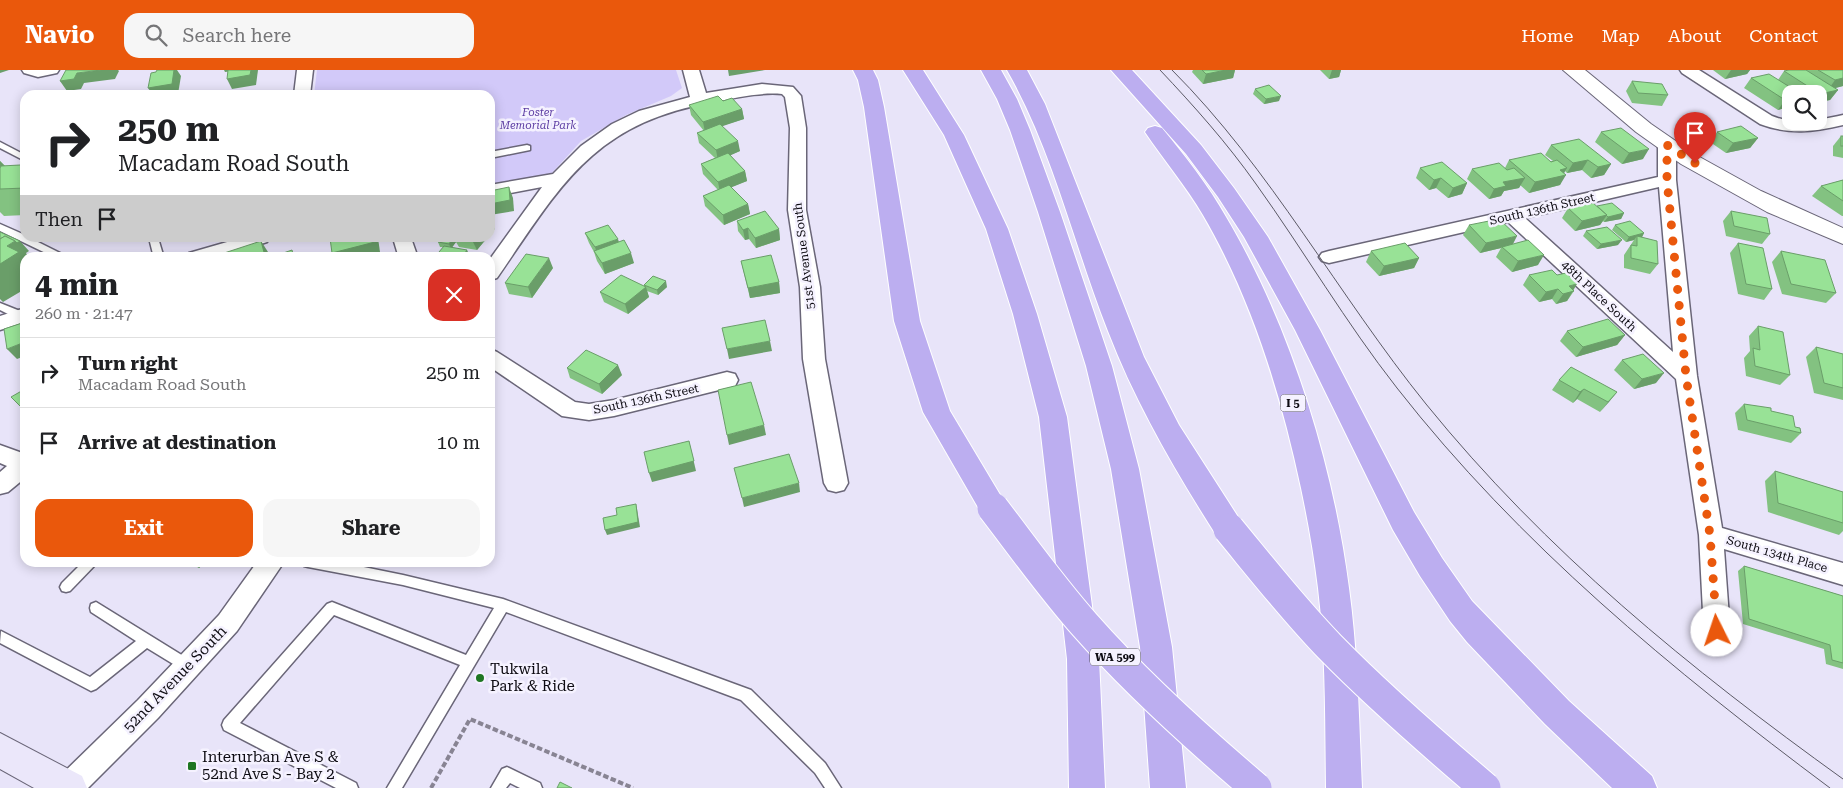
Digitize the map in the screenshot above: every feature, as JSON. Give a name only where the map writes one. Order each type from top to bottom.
[{"type":"highway","name":"WA 599","points":[[863,70],[868,80],[874,107],[907,321],[937,412],[993,508],[1084,624],[1129,671],[1205,744],[1256,788]]},
{"type":"highway","points":[[913,70],[954,135],[997,229],[1026,314],[1053,417],[1083,659],[1087,788]]},
{"type":"highway","points":[[991,70],[1007,99],[1020,130],[1049,212],[1099,366],[1125,469],[1156,647],[1168,788]]},
{"type":"highway","points":[[1017,70],[1034,99],[1070,190],[1120,330],[1153,406],[1229,529],[1275,587],[1331,648],[1413,727],[1485,788]]},
{"type":"highway","name":"I 5","points":[[1100,70],[1159,137],[1192,179],[1247,277],[1276,348],[1312,468],[1325,535],[1334,597],[1341,679],[1344,788]]},
{"type":"highway","points":[[1121,70],[1208,167],[1256,238],[1293,304],[1417,544],[1462,612],[1577,734],[1639,788]]},
{"type":"main road","points":[[0,750],[68,788]]},
{"type":"street","points":[[30,70],[51,70]]},
{"type":"street","points":[[303,90],[305,70]]},
{"type":"street","points":[[495,266],[558,178],[605,136],[652,113],[699,99],[691,70]]},
{"type":"street","points":[[1573,70],[1667,145],[1738,188],[1843,237]]},
{"type":"street","points":[[1688,70],[1766,120],[1777,125],[1792,128],[1812,127],[1843,120]]},
{"type":"street","name":"51st Avenue South","points":[[699,99],[772,88],[787,90],[793,96],[798,128],[797,210],[810,287],[814,360],[836,483]]},
{"type":"street","points":[[1667,145],[1667,180],[1686,376],[1710,535],[1717,631]]},
{"type":"street","points":[[495,190],[558,178]]},
{"type":"street","name":"South 136th Street","points":[[1329,257],[1667,180]]},
{"type":"street","name":"48th Place South","points":[[1512,216],[1686,376]]},
{"type":"street","points":[[215,252],[247,242]]},
{"type":"street","points":[[0,323],[20,316]]},
{"type":"street","name":"South 136th Street","points":[[495,360],[570,410],[589,412],[614,408],[727,380]]},
{"type":"street","points":[[0,454],[20,462]]},
{"type":"street","points":[[0,485],[20,468]]},
{"type":"street","name":"South 134th Place","points":[[1710,535],[1843,574]]},
{"type":"street","name":"52nd Avenue South","points":[[68,788],[148,709],[228,623],[268,567]]},
{"type":"lane","points":[[0,145],[20,155]]},
{"type":"lane","points":[[495,154],[527,148]]},
{"type":"lane","points":[[3,229],[20,229]]},
{"type":"lane","points":[[3,229],[20,237]]},
{"type":"lane","points":[[30,242],[51,252]]},
{"type":"lane","points":[[0,306],[20,314]]},
{"type":"lane","points":[[66,587],[87,567]]},
{"type":"lane","points":[[334,567],[403,580],[503,606],[746,695],[820,768],[834,788]]},
{"type":"lane","points":[[394,788],[503,606]]},
{"type":"lane","points":[[96,608],[188,666]]},
{"type":"lane","points":[[351,788],[228,725],[332,608],[469,662]]},
{"type":"lane","points":[[1,637],[91,685],[147,640]]},
{"type":"lane","points":[[498,788],[507,774],[535,788]]},
{"type":"path","points":[[431,788],[470,719],[633,788]]},
{"type":"green space","name":"Foster Memorial Park","points":[[317,70],[676,70],[682,88],[671,96],[626,115],[581,141],[551,174],[495,184],[495,90],[315,90]]},
{"type":"building","points":[[66,70],[101,70],[77,73],[74,79],[60,81]]},
{"type":"building","points":[[157,70],[174,70],[172,84],[148,88],[151,73]]},
{"type":"building","points":[[228,70],[251,70],[250,75],[227,79]]},
{"type":"building","points":[[1202,70],[1226,70],[1206,74]]},
{"type":"building","points":[[1806,70],[1838,90],[1827,92],[1827,85],[1806,85],[1784,71]]},
{"type":"building","points":[[1818,70],[1843,70],[1843,78],[1835,80]]},
{"type":"building","points":[[1769,74],[1787,85],[1782,85],[1782,98],[1751,78]]},
{"type":"building","points":[[1632,81],[1662,84],[1668,95],[1638,93]]},
{"type":"building","points":[[1269,85],[1281,96],[1266,99],[1255,89]]},
{"type":"building","points":[[718,96],[723,101],[732,98],[742,109],[703,122],[689,105]]},
{"type":"building","points":[[720,124],[738,141],[716,150],[697,133]]},
{"type":"building","points":[[1741,126],[1758,138],[1733,143],[1717,132]]},
{"type":"building","points":[[1621,128],[1649,149],[1629,153],[1601,132]]},
{"type":"building","points":[[1841,136],[1843,136],[1843,146],[1841,146]]},
{"type":"building","points":[[1579,139],[1611,164],[1598,167],[1588,160],[1573,163],[1551,145]]},
{"type":"building","points":[[728,153],[745,171],[718,182],[701,164]]},
{"type":"building","points":[[1541,153],[1551,162],[1557,160],[1567,168],[1560,170],[1566,175],[1535,182],[1509,160]]},
{"type":"building","points":[[1442,162],[1467,183],[1453,188],[1441,178],[1434,180],[1420,168]]},
{"type":"building","points":[[1499,163],[1507,170],[1514,168],[1525,178],[1503,182],[1506,186],[1494,189],[1472,169]]},
{"type":"building","points":[[20,165],[20,188],[0,189],[1,166]]},
{"type":"building","points":[[1843,180],[1843,201],[1821,186]]},
{"type":"building","points":[[729,185],[748,204],[723,215],[703,196]]},
{"type":"building","points":[[509,187],[510,200],[495,203],[495,190]]},
{"type":"building","points":[[1593,203],[1607,215],[1582,221],[1568,208]]},
{"type":"building","points":[[1612,203],[1624,213],[1608,217],[1597,206]]},
{"type":"building","points":[[765,211],[779,229],[755,238],[748,228],[743,230],[737,221]]},
{"type":"building","points":[[1731,211],[1767,218],[1770,234],[1734,226]]},
{"type":"building","points":[[1499,219],[1517,236],[1486,243],[1469,225]]},
{"type":"building","points":[[1630,221],[1644,233],[1629,237],[1615,225]]},
{"type":"building","points":[[608,225],[618,239],[595,247],[585,233]]},
{"type":"building","points":[[1607,227],[1622,240],[1601,244],[1586,231]]},
{"type":"building","points":[[0,232],[20,241],[17,243],[5,236],[0,239]]},
{"type":"building","points":[[5,236],[15,241],[7,246],[19,252],[0,264],[0,239]]},
{"type":"building","points":[[1637,236],[1657,241],[1658,264],[1631,258],[1631,245],[1637,246]]},
{"type":"building","points":[[624,240],[631,253],[602,263],[594,251]]},
{"type":"building","points":[[1528,240],[1544,255],[1518,261],[1502,247]]},
{"type":"building","points":[[261,242],[264,252],[227,252]]},
{"type":"building","points":[[331,242],[375,242],[336,252],[332,252]]},
{"type":"building","points":[[1405,243],[1419,258],[1384,266],[1371,251]]},
{"type":"building","points":[[1738,243],[1763,248],[1772,289],[1746,284]]},
{"type":"building","points":[[444,246],[467,250],[466,252],[439,252]]},
{"type":"building","points":[[1781,251],[1825,260],[1836,293],[1791,284]]},
{"type":"building","points":[[526,254],[549,258],[528,287],[505,283]]},
{"type":"building","points":[[771,255],[779,282],[748,288],[741,261]]},
{"type":"building","points":[[1552,270],[1557,275],[1566,273],[1577,284],[1569,286],[1574,291],[1563,294],[1558,289],[1546,292],[1529,275]]},
{"type":"building","points":[[621,275],[646,287],[625,304],[600,292]]},
{"type":"building","points":[[653,276],[666,281],[657,290],[644,285]]},
{"type":"building","points":[[1608,319],[1625,335],[1583,347],[1567,331]]},
{"type":"building","points":[[765,320],[770,341],[727,349],[722,328]]},
{"type":"building","points":[[20,324],[20,344],[7,349],[4,329]]},
{"type":"building","points":[[1758,326],[1783,332],[1790,375],[1755,366],[1753,348],[1760,350]]},
{"type":"building","points":[[1816,347],[1843,354],[1843,388],[1824,383]]},
{"type":"building","points":[[586,350],[618,365],[599,384],[567,368]]},
{"type":"building","points":[[1643,354],[1664,373],[1642,379],[1622,360]]},
{"type":"building","points":[[1571,367],[1617,392],[1608,402],[1584,389],[1580,392],[1559,380]]},
{"type":"building","points":[[751,382],[764,425],[727,435],[718,390]]},
{"type":"building","points":[[20,392],[20,406],[11,397]]},
{"type":"building","points":[[1744,404],[1771,408],[1771,411],[1793,416],[1795,427],[1800,428],[1801,433],[1747,420]]},
{"type":"building","points":[[689,441],[694,461],[649,473],[644,452]]},
{"type":"building","points":[[789,454],[799,483],[742,498],[734,468]]},
{"type":"building","points":[[1775,471],[1843,492],[1843,523],[1778,503]]},
{"type":"building","points":[[636,504],[638,522],[605,530],[603,518],[617,515],[616,508]]},
{"type":"building","points":[[1744,566],[1843,596],[1843,663],[1832,660],[1830,645],[1749,619]]},
{"type":"building","points":[[560,782],[572,788],[557,788]]},
{"type":"tram line","points":[[1160,70],[1234,154],[1274,209],[1360,338],[1397,388],[1444,445],[1494,500],[1546,552],[1656,651],[1713,698],[1830,788]]},
{"type":"tram line","points":[[1172,70],[1208,108],[1273,190],[1363,320],[1426,404],[1472,458],[1520,509],[1570,558],[1675,651],[1730,695],[1843,779]]},
{"type":"place","name":"Tukwila Park & Ride","points":[[480,678]]},
{"type":"place","name":"Interurban Ave S & 52nd Ave S - Bay 2","points":[[192,766]]},
{"type":"route","points":[[1695,163],[1667,145],[1667,180],[1686,376],[1710,535],[1717,631]]}]
